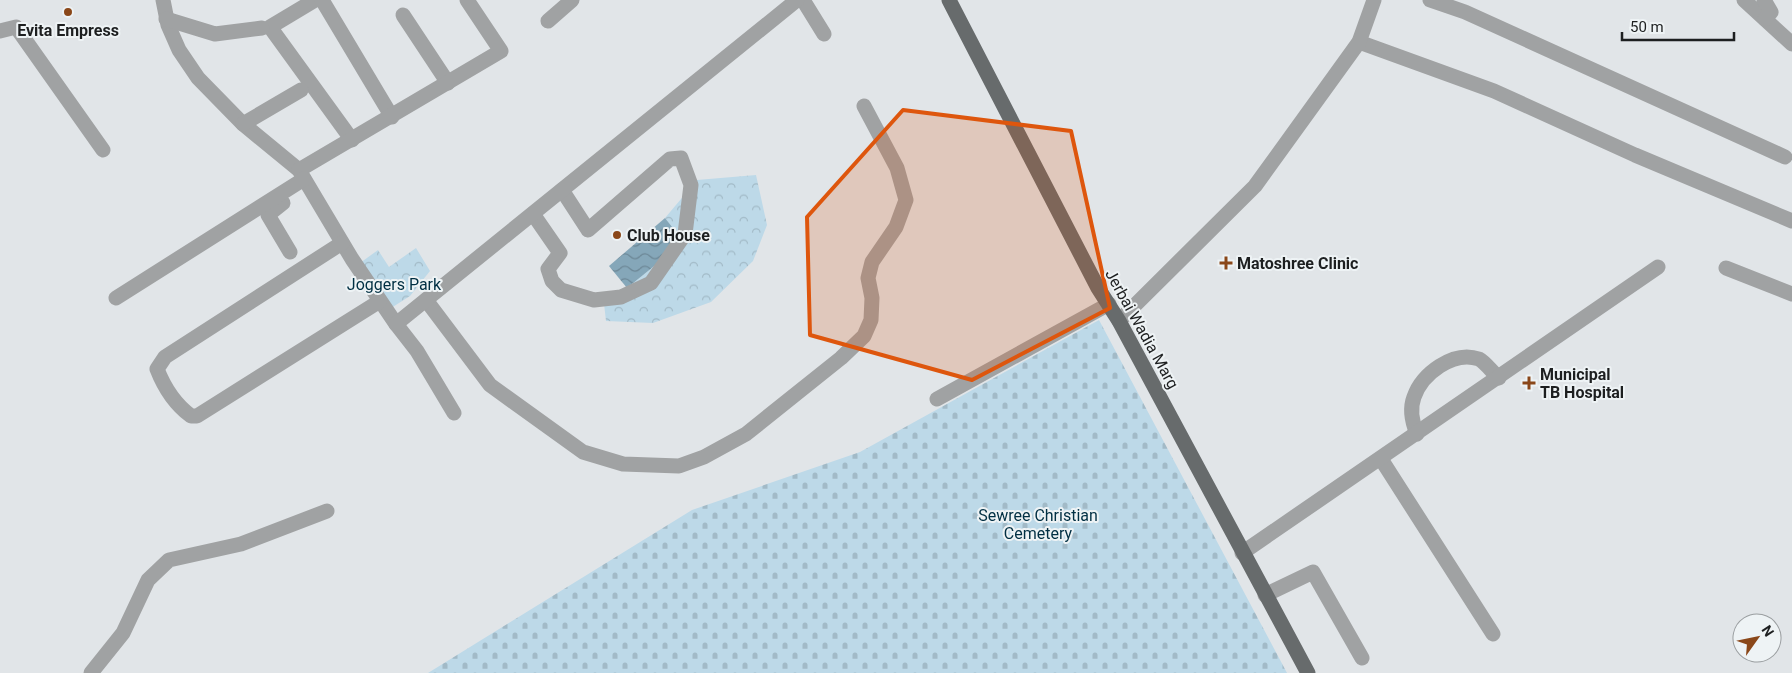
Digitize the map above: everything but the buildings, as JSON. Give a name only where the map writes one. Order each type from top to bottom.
[{"type":"main road","name":"Jerbai Wadia Marg","points":[[949,0],[1108,304],[1119,321],[1308,673]]},
{"type":"street","points":[[163,0],[166,19],[179,50],[198,78],[303,181],[324,224]]},
{"type":"street","points":[[315,0],[270,27],[352,140]]},
{"type":"street","points":[[322,0],[392,117]]},
{"type":"street","points":[[116,298],[270,206],[352,140],[501,51],[467,0]]},
{"type":"street","points":[[548,21],[572,0]]},
{"type":"street","points":[[396,324],[797,0]]},
{"type":"street","points":[[803,0],[824,34]]},
{"type":"street","points":[[1119,321],[1255,186],[1359,42],[1374,0]]},
{"type":"street","points":[[1430,0],[1465,12],[1785,157]]},
{"type":"street","points":[[1744,0],[1765,20],[1790,38]]},
{"type":"street","points":[[1764,0],[1771,12],[1765,20]]},
{"type":"street","points":[[403,15],[448,83]]},
{"type":"street","points":[[166,19],[215,34],[262,28]]},
{"type":"street","points":[[0,31],[16,27],[103,150]]},
{"type":"street","points":[[1359,42],[1494,91],[1635,155],[1792,221]]},
{"type":"street","points":[[244,124],[301,90]]},
{"type":"street","points":[[426,300],[490,385],[583,452],[623,464],[679,466],[704,457],[746,434],[841,358],[864,336],[871,320],[872,298],[868,278],[872,262],[896,227],[906,200],[897,168],[864,106]]},
{"type":"street","points":[[532,214],[560,253],[548,269],[552,281],[561,290],[594,300],[620,298],[650,283],[685,234],[691,185],[682,158],[670,158],[588,230],[562,190]]},
{"type":"street","points":[[315,205],[396,324],[417,351],[454,413]]},
{"type":"street","points":[[270,206],[268,217],[290,252]]},
{"type":"street","points":[[342,244],[165,357],[157,369],[161,381],[182,410],[191,416],[197,416],[380,301]]},
{"type":"street","points":[[1242,553],[1658,267]]},
{"type":"street","points":[[1726,268],[1792,294]]},
{"type":"street","points":[[937,399],[1108,304]]},
{"type":"street","points":[[1416,434],[1411,417],[1413,397],[1423,380],[1440,365],[1458,358],[1479,360],[1499,378]]},
{"type":"street","points":[[1381,459],[1493,634]]},
{"type":"street","points":[[91,673],[123,633],[148,580],[169,560],[241,544],[327,511]]},
{"type":"street","points":[[1265,595],[1313,572],[1362,658]]},
{"type":"highlighted area","points":[[903,110],[1071,131],[1110,308],[972,380],[810,335],[807,217]]},
{"type":"green space","points":[[756,175],[767,225],[753,261],[711,302],[653,323],[606,321],[603,295],[627,288],[684,242],[665,218],[697,180]]},
{"type":"green space","name":"Joggers Park","points":[[416,248],[430,271],[410,296],[388,310],[360,263],[378,250],[389,267]]},
{"type":"green space","name":"Sewree Christian Cemetery","points":[[1099,320],[1287,673],[428,673],[692,510],[860,452]]},
{"type":"water","points":[[665,218],[684,242],[627,288],[609,266]]},
{"type":"place","name":"Evita Empress","points":[[68,12]]},
{"type":"place","name":"Club House","points":[[617,235]]},
{"type":"place","name":"Matoshree Clinic","points":[[1226,263]]},
{"type":"place","name":"Municipal TB Hospital","points":[[1529,383]]}]
